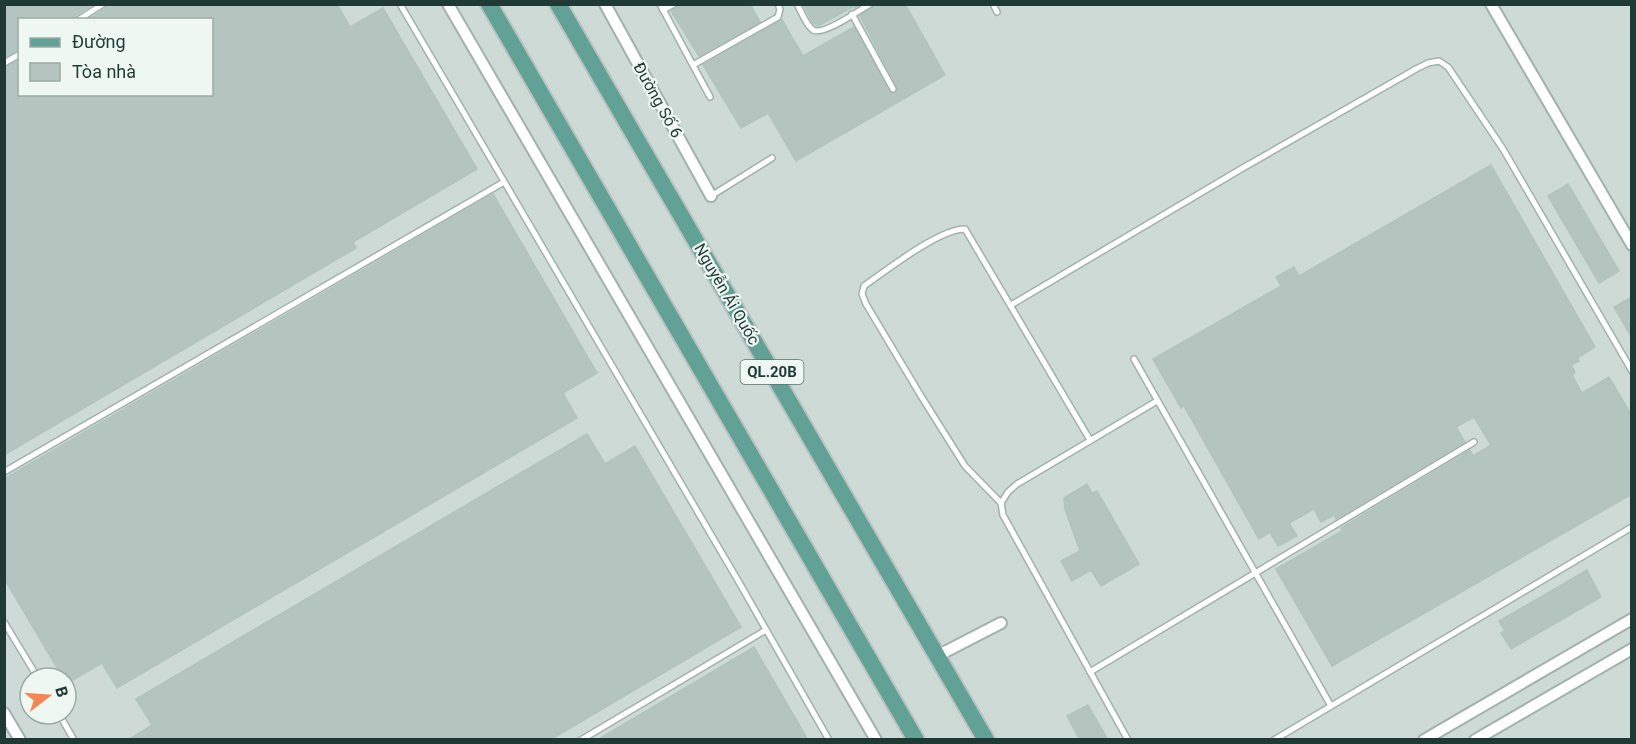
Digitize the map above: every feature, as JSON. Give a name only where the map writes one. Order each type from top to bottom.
[{"type":"main road","points":[[489,4],[916,740]]},
{"type":"main road","name":"Nguyễn Ái Quốc","points":[[558,4],[986,740]]},
{"type":"street","points":[[448,4],[876,740]]},
{"type":"street","name":"Đường Số 6","points":[[605,4],[711,196]]},
{"type":"street","points":[[1491,4],[1632,245]]},
{"type":"street","points":[[1424,740],[1632,619]]},
{"type":"street","points":[[938,656],[1001,623]]},
{"type":"street","points":[[1474,740],[1632,649]]},
{"type":"street","points":[[4,713],[20,740]]},
{"type":"lane","points":[[81,18],[104,4]]},
{"type":"lane","points":[[399,4],[829,740]]},
{"type":"lane","points":[[674,4],[661,7],[710,97]]},
{"type":"lane","points":[[693,65],[778,17],[780,13],[778,4]]},
{"type":"lane","points":[[797,4],[810,26],[816,31],[837,24],[870,4]]},
{"type":"lane","points":[[993,4],[997,12]]},
{"type":"lane","points":[[852,14],[893,89]]},
{"type":"lane","points":[[4,63],[18,55]]},
{"type":"lane","points":[[1011,305],[1416,69],[1439,61],[1448,67],[1503,149],[1632,370]]},
{"type":"lane","points":[[711,196],[772,158]]},
{"type":"lane","points":[[4,472],[504,182]]},
{"type":"lane","points":[[1090,440],[965,229],[955,229],[907,256],[864,286],[862,294],[965,466],[1001,503],[1003,515],[1128,740]]},
{"type":"lane","points":[[1134,359],[1331,706]]},
{"type":"lane","points":[[1001,503],[1017,484],[1157,400]]},
{"type":"lane","points":[[1090,672],[1474,442]]},
{"type":"lane","points":[[1274,740],[1632,527]]},
{"type":"lane","points":[[4,622],[31,666]]},
{"type":"lane","points":[[581,740],[766,630]]},
{"type":"lane","points":[[66,726],[74,740]]},
{"type":"shaded area","points":[[5,5],[1631,5],[1631,739],[5,739]]},
{"type":"building","points":[[4,4],[93,4],[74,18],[18,18],[18,50],[4,57]]},
{"type":"building","points":[[108,4],[337,4],[350,27],[383,8],[477,169],[353,242],[356,248],[4,455],[4,68],[18,61],[18,96],[213,96],[213,18],[91,18],[106,8]]},
{"type":"building","points":[[683,4],[750,4],[760,22],[699,56],[671,11]]},
{"type":"building","points":[[803,4],[860,4],[818,26],[812,22]]},
{"type":"building","points":[[875,4],[905,4],[945,75],[796,161],[768,113],[741,128],[703,65],[782,20],[803,56],[854,27],[889,91],[895,93],[897,87],[860,16]]},
{"type":"building","points":[[1491,165],[1595,347],[1577,358],[1579,361],[1571,365],[1575,372],[1572,375],[1582,393],[1609,377],[1632,416],[1632,494],[1332,666],[1276,569],[1342,531],[1341,528],[1470,450],[1473,456],[1491,445],[1474,417],[1456,427],[1465,442],[1336,519],[1334,515],[1321,522],[1314,509],[1289,523],[1297,536],[1278,546],[1270,532],[1259,539],[1184,406],[1181,408],[1153,359],[1281,286],[1276,277],[1294,267],[1299,276]]},
{"type":"building","points":[[1568,184],[1619,271],[1599,283],[1548,196]]},
{"type":"building","points":[[493,194],[597,373],[563,393],[577,418],[117,688],[102,663],[78,677],[78,666],[56,666],[4,578],[4,479]]},
{"type":"building","points":[[1632,297],[1632,338],[1614,307]]},
{"type":"building","points":[[587,434],[605,464],[635,446],[741,627],[550,740],[128,740],[152,725],[136,699]]},
{"type":"building","points":[[1087,484],[1092,493],[1097,491],[1139,564],[1101,586],[1091,570],[1072,581],[1061,561],[1080,551],[1065,509],[1064,498]]},
{"type":"building","points":[[1587,570],[1601,597],[1511,649],[1501,633],[1505,631],[1499,621]]},
{"type":"building","points":[[754,647],[808,740],[597,740]]},
{"type":"building","points":[[1088,705],[1108,740],[1080,740],[1067,716]]}]
